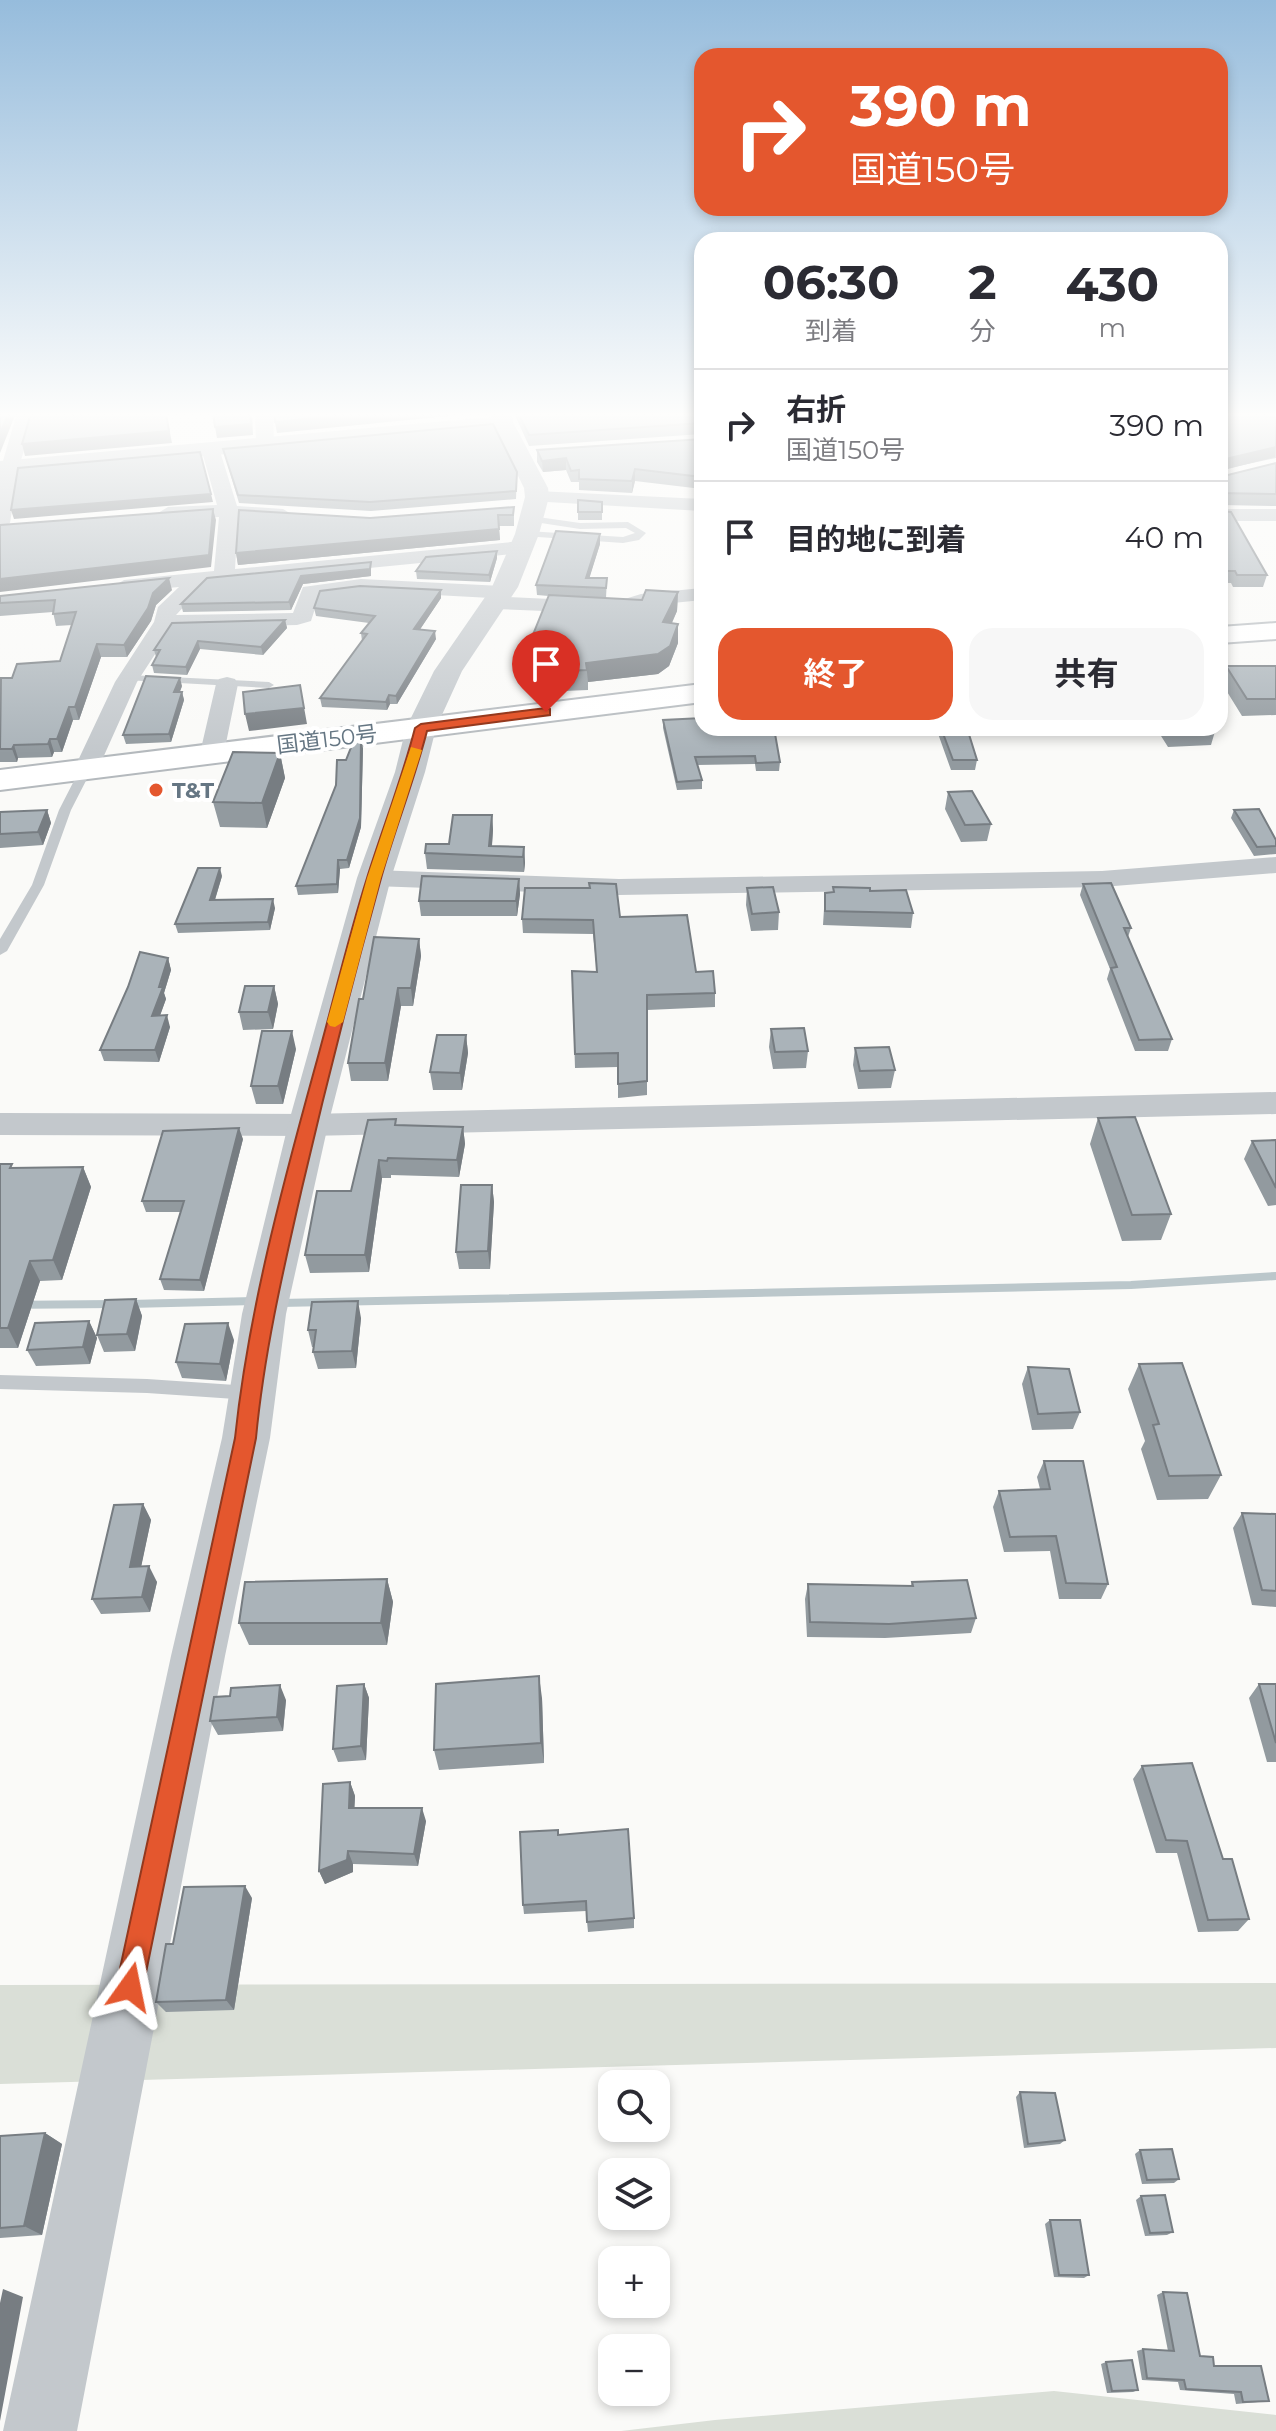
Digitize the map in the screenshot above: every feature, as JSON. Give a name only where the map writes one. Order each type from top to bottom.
[{"type":"highway","points":[[1228,634],[1276,631]]},
{"type":"highway","name":"国道150号","points":[[0,780],[694,694]]},
{"type":"street","points":[[224,575],[228,526]]},
{"type":"street","points":[[108,587],[224,575],[499,526]]},
{"type":"street","points":[[40,2431],[198,1656],[246,1438],[250,1393],[266,1300],[308,1125],[374,878],[410,772],[421,728],[448,671],[498,598],[528,526]]},
{"type":"street","points":[[86,769],[129,678],[165,622],[166,612],[201,577]]},
{"type":"street","points":[[165,622],[297,619],[303,616],[310,591],[361,585],[617,608],[641,600],[694,595]]},
{"type":"street","points":[[212,753],[227,684]]},
{"type":"street","points":[[374,878],[634,887],[1102,879],[1276,865]]},
{"type":"street","points":[[0,1124],[308,1125],[1276,1103]]},
{"type":"lane","points":[[557,526],[623,540],[636,538],[641,533],[630,526]]},
{"type":"lane","points":[[129,678],[269,685]]},
{"type":"lane","points":[[0,951],[38,885],[65,810],[86,769]]},
{"type":"lane","points":[[0,1382],[147,1386],[250,1393]]},
{"type":"shaded area","points":[[1276,1983],[1276,2048],[0,2084],[0,1985]]},
{"type":"shaded area","points":[[1054,2391],[1276,2415],[1276,2431],[621,2431],[715,2420]]},
{"type":"building","points":[[0,526],[211,526],[209,555],[0,579]]},
{"type":"building","points":[[238,526],[499,526],[499,529],[236,553]]},
{"type":"building","points":[[1228,526],[1239,526],[1267,575],[1237,575],[1235,571],[1228,571]]},
{"type":"building","points":[[556,531],[600,534],[586,578],[607,578],[606,588],[536,585]]},
{"type":"building","points":[[497,551],[489,575],[416,571],[426,557]]},
{"type":"building","points":[[371,562],[370,569],[301,576],[289,602],[181,604],[207,578]]},
{"type":"building","points":[[169,578],[153,593],[148,608],[124,645],[97,644],[75,707],[69,707],[57,739],[50,739],[48,744],[14,745],[12,749],[0,749],[1,678],[12,678],[17,664],[60,661],[76,612],[53,614],[55,600],[0,603],[0,596]]},
{"type":"building","points":[[360,586],[441,590],[414,629],[435,631],[396,696],[389,695],[386,702],[320,698],[367,634],[361,633],[375,616],[314,608],[320,591]]},
{"type":"building","points":[[646,590],[678,592],[663,622],[678,624],[670,646],[658,654],[586,663],[587,670],[563,671],[558,647],[528,647],[549,595],[642,600]]},
{"type":"building","points":[[285,620],[261,647],[198,641],[186,667],[152,665],[160,650],[154,650],[172,623]]},
{"type":"building","points":[[1228,666],[1276,666],[1276,699],[1247,699]]},
{"type":"building","points":[[146,676],[180,678],[174,692],[182,692],[169,734],[123,735]]},
{"type":"building","points":[[300,685],[304,708],[245,714],[243,692]]},
{"type":"building","points":[[694,718],[694,736],[775,736],[780,762],[756,763],[755,756],[695,757],[702,780],[677,782],[663,720]]},
{"type":"building","points":[[944,736],[970,736],[977,760],[953,760]]},
{"type":"building","points":[[361,739],[360,818],[347,860],[338,860],[337,884],[296,886],[336,785],[337,760],[346,760],[354,740]]},
{"type":"building","points":[[233,752],[280,753],[262,803],[213,802]]},
{"type":"building","points":[[972,791],[991,824],[965,825],[948,792]]},
{"type":"building","points":[[1259,809],[1276,840],[1276,846],[1257,847],[1234,810]]},
{"type":"building","points":[[47,810],[38,832],[0,834],[0,812]]},
{"type":"building","points":[[453,815],[492,815],[489,846],[524,847],[523,857],[425,853],[426,844],[449,844]]},
{"type":"building","points":[[198,868],[220,868],[210,900],[273,899],[268,922],[175,924]]},
{"type":"building","points":[[422,876],[519,879],[516,901],[419,901]]},
{"type":"building","points":[[589,883],[616,884],[620,917],[687,915],[696,972],[713,971],[715,993],[647,995],[647,1081],[618,1084],[618,1053],[575,1054],[572,971],[597,972],[593,920],[522,919],[525,888],[590,888]]},
{"type":"building","points":[[1111,883],[1131,928],[1124,928],[1172,1039],[1139,1040],[1111,968],[1117,967],[1083,884]]},
{"type":"building","points":[[773,887],[779,912],[752,914],[747,888]]},
{"type":"building","points":[[833,887],[870,888],[870,891],[906,890],[913,913],[825,911],[825,893],[834,892]]},
{"type":"building","points":[[374,937],[419,939],[411,988],[398,988],[385,1063],[348,1063],[359,999],[363,999]]},
{"type":"building","points":[[140,952],[168,958],[159,987],[163,987],[152,1016],[167,1015],[155,1050],[100,1050],[128,987]]},
{"type":"building","points":[[245,986],[274,986],[268,1012],[239,1012]]},
{"type":"building","points":[[804,1028],[808,1051],[775,1052],[771,1029]]},
{"type":"building","points":[[262,1031],[292,1031],[278,1086],[251,1086]]},
{"type":"building","points":[[437,1035],[466,1035],[460,1073],[430,1072]]},
{"type":"building","points":[[889,1047],[895,1070],[860,1071],[855,1048]]},
{"type":"building","points":[[1135,1117],[1171,1214],[1132,1215],[1098,1118]]},
{"type":"building","points":[[396,1119],[395,1125],[463,1127],[457,1160],[379,1160],[365,1255],[305,1255],[317,1191],[351,1191],[368,1120]]},
{"type":"building","points":[[239,1128],[200,1280],[160,1279],[184,1201],[142,1201],[163,1131]]},
{"type":"building","points":[[1276,1140],[1276,1188],[1252,1141]]},
{"type":"building","points":[[0,1164],[12,1164],[10,1168],[83,1167],[53,1260],[30,1261],[8,1328],[0,1328]]},
{"type":"building","points":[[461,1185],[492,1185],[488,1251],[456,1252]]},
{"type":"building","points":[[136,1299],[127,1334],[97,1335],[105,1300]]},
{"type":"building","points":[[358,1301],[352,1351],[313,1352],[316,1330],[308,1330],[312,1302]]},
{"type":"building","points":[[89,1321],[83,1347],[27,1350],[35,1323]]},
{"type":"building","points":[[228,1323],[220,1364],[176,1362],[185,1324]]},
{"type":"building","points":[[1182,1363],[1221,1475],[1169,1476],[1153,1425],[1159,1424],[1139,1364]]},
{"type":"building","points":[[1028,1367],[1069,1369],[1080,1412],[1038,1414]]},
{"type":"building","points":[[1044,1461],[1083,1461],[1108,1584],[1066,1583],[1056,1536],[1010,1537],[999,1491],[1050,1489]]},
{"type":"building","points":[[143,1504],[130,1567],[149,1566],[142,1597],[92,1599],[114,1505]]},
{"type":"building","points":[[1242,1513],[1276,1514],[1276,1591],[1262,1590]]},
{"type":"building","points":[[387,1579],[381,1623],[239,1623],[245,1582]]},
{"type":"building","points":[[967,1580],[976,1618],[889,1624],[810,1622],[808,1584],[913,1586],[912,1582]]},
{"type":"building","points":[[539,1676],[541,1743],[434,1750],[436,1684]]},
{"type":"building","points":[[364,1684],[361,1746],[333,1749],[337,1686]]},
{"type":"building","points":[[1259,1684],[1276,1684],[1276,1743]]},
{"type":"building","points":[[280,1685],[277,1717],[210,1721],[214,1697],[230,1696],[231,1688]]},
{"type":"building","points":[[1192,1763],[1223,1859],[1232,1859],[1249,1919],[1208,1920],[1187,1841],[1166,1840],[1142,1766]]},
{"type":"building","points":[[350,1782],[349,1808],[422,1808],[414,1854],[348,1851],[347,1860],[319,1871],[323,1784]]},
{"type":"building","points":[[628,1829],[634,1918],[587,1922],[586,1901],[523,1905],[520,1832],[558,1830],[558,1835]]},
{"type":"building","points":[[245,1886],[226,2000],[156,2002],[166,1944],[173,1944],[184,1887]]},
{"type":"building","points":[[1020,2092],[1055,2093],[1065,2140],[1028,2144]]},
{"type":"building","points":[[45,2133],[24,2226],[0,2228],[0,2136]]},
{"type":"building","points":[[1172,2149],[1179,2179],[1147,2180],[1140,2150]]},
{"type":"building","points":[[1165,2195],[1173,2232],[1150,2233],[1141,2196]]},
{"type":"building","points":[[1050,2220],[1080,2220],[1089,2275],[1059,2275]]},
{"type":"building","points":[[1163,2292],[1187,2293],[1200,2356],[1213,2357],[1214,2366],[1261,2366],[1269,2401],[1243,2402],[1241,2392],[1186,2389],[1184,2380],[1147,2378],[1143,2349],[1174,2351]]},
{"type":"building","points":[[1132,2360],[1138,2390],[1112,2391],[1106,2362]]},
{"type":"waterway","points":[[280,1303],[1131,1285],[1276,1276]]},
{"type":"waterway","points":[[129,1304],[254,1301]]},
{"type":"waterway","points":[[0,1305],[114,1304]]},
{"type":"slow traffic","points":[[335,1022],[374,878],[416,750]]},
{"type":"place","name":"T&T","points":[[156,790]]},
{"type":"route","points":[[130,1987],[246,1438],[250,1393],[269,1287],[308,1125],[374,878],[410,772],[421,728],[546,712]]}]
